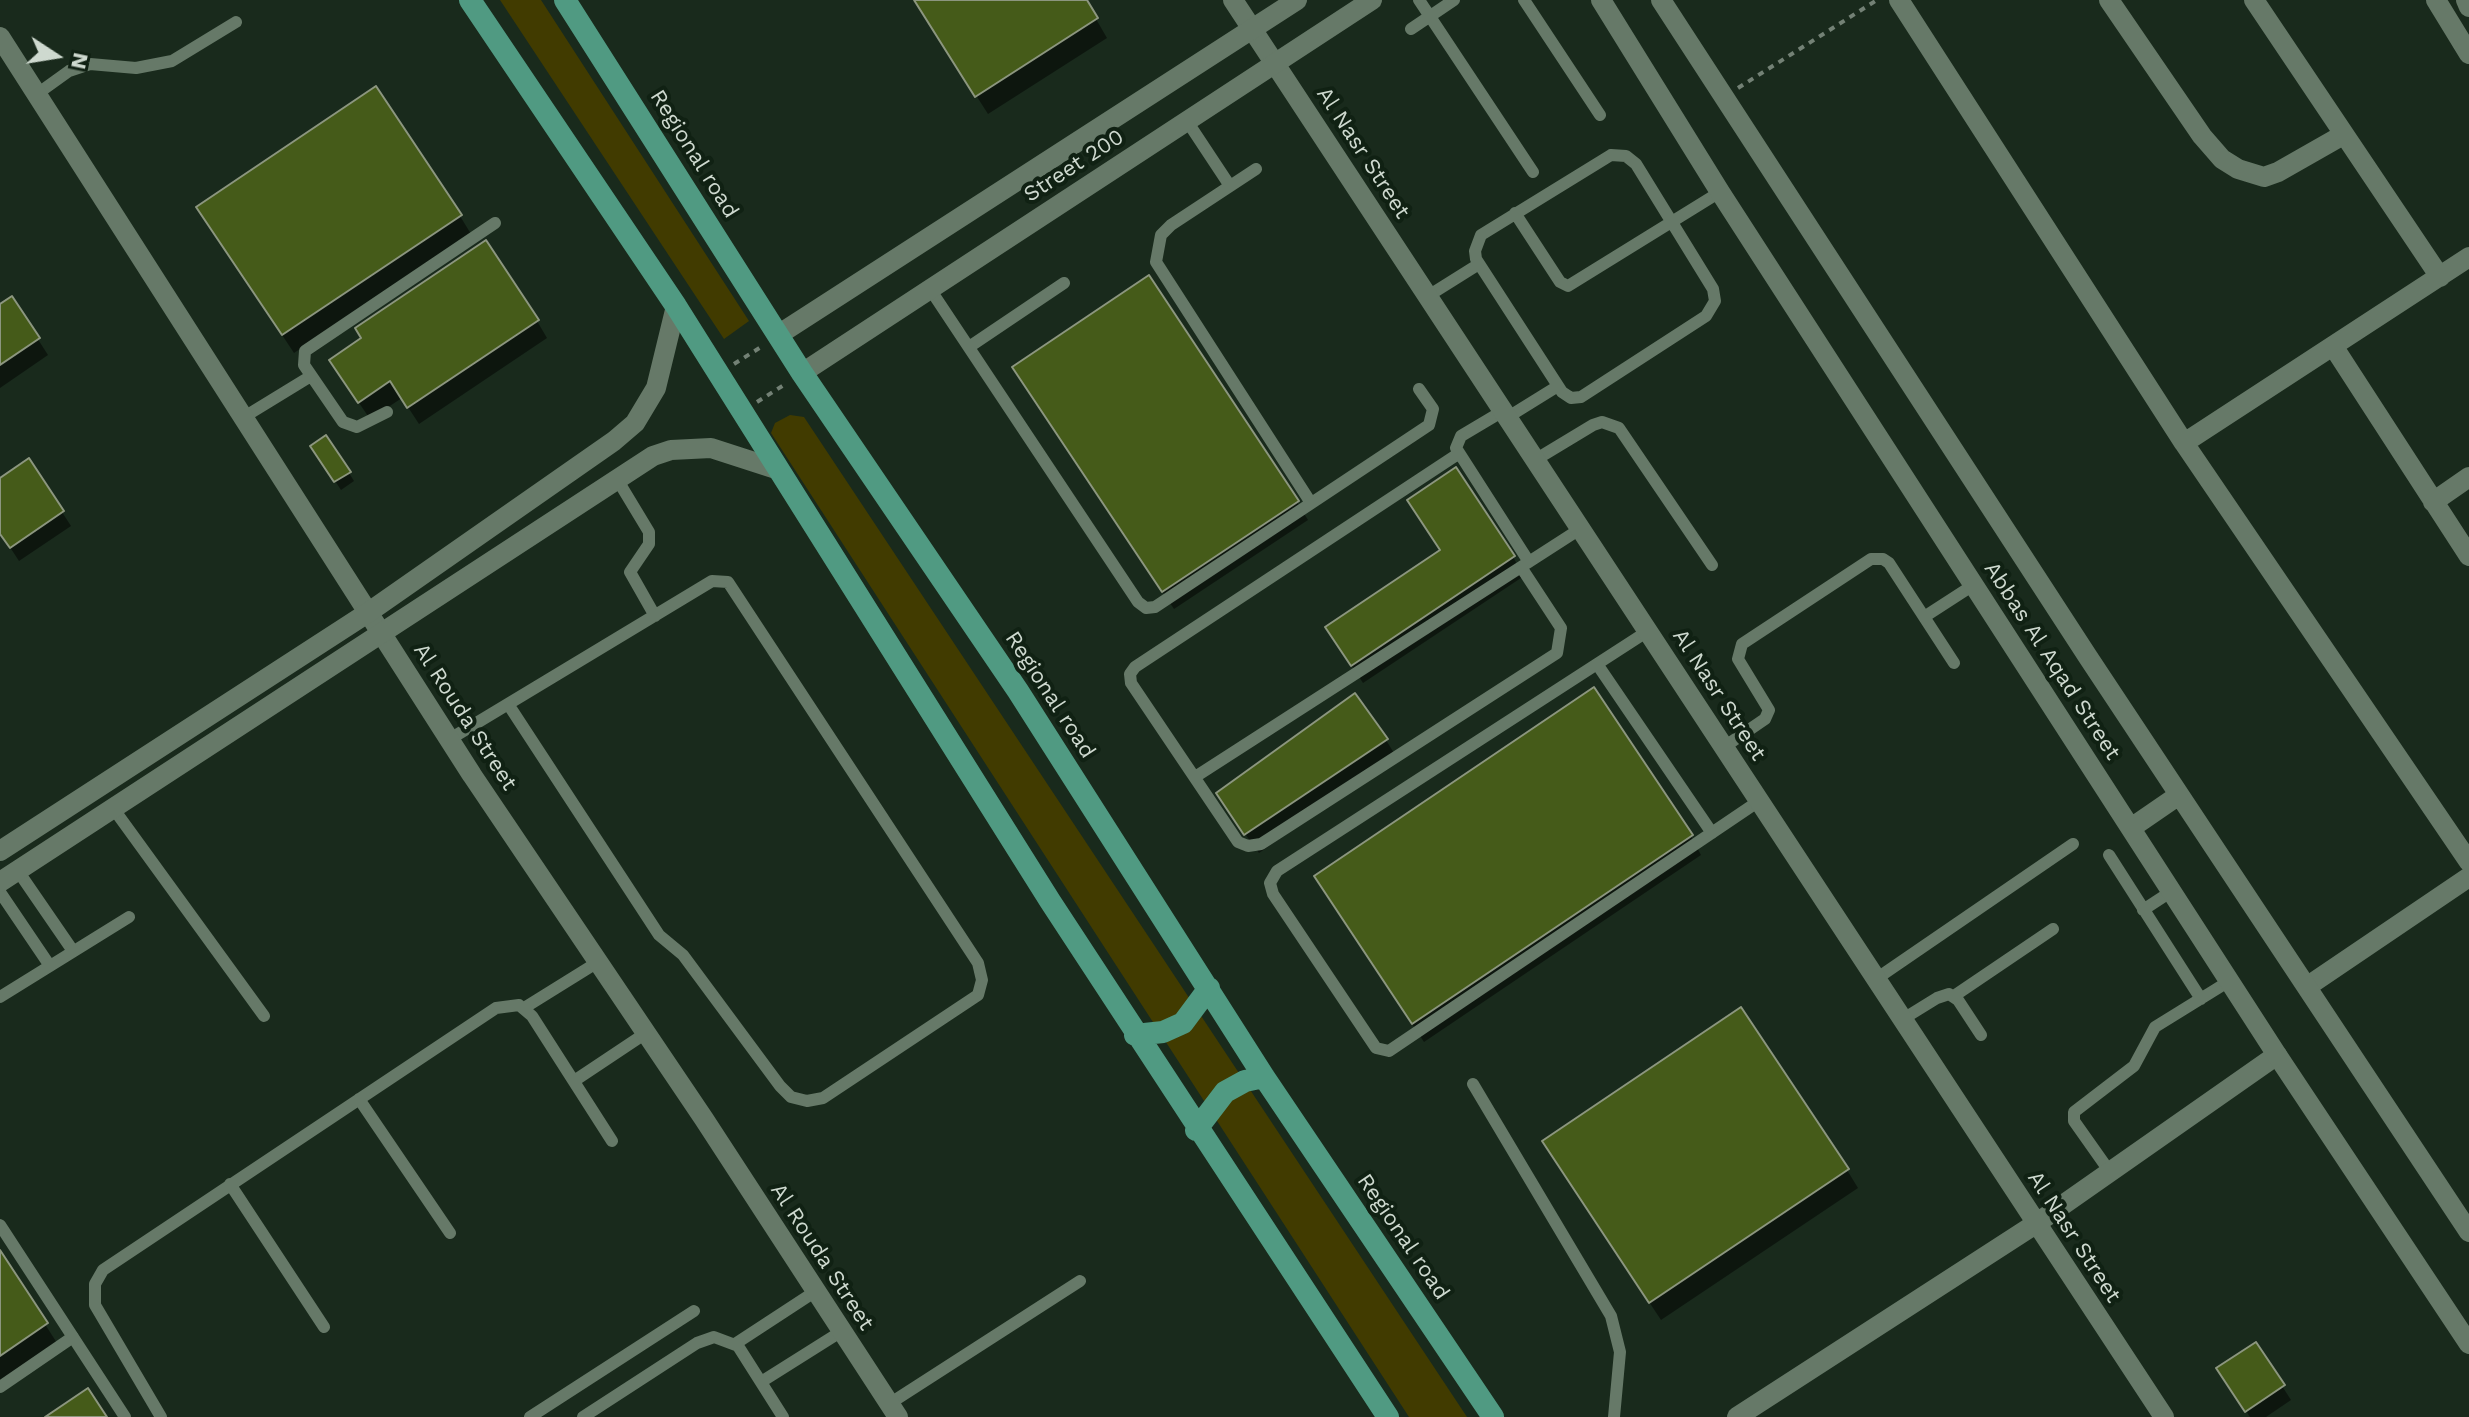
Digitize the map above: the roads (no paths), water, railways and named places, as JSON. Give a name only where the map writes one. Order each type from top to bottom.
[{"type":"highway","points":[[470,0],[676,306],[1135,1035],[1388,1417]]},
{"type":"highway","name":"Regional road","points":[[565,0],[802,373],[1018,691],[1264,1077],[1493,1417]]},
{"type":"highway","points":[[1135,1035],[1163,1032],[1183,1023],[1209,988]]},
{"type":"highway","points":[[1196,1130],[1225,1092],[1245,1081],[1264,1077]]},
{"type":"street","name":"Al Nasr Street","points":[[1233,0],[2164,1417]]},
{"type":"street","name":"Street 200","points":[[778,335],[1297,0]]},
{"type":"street","name":"Street 200","points":[[802,373],[1372,0]]},
{"type":"street","name":"Abbas Al Aqad Street","points":[[1601,0],[1720,192],[2277,1055],[2469,1344]]},
{"type":"street","name":"Abbas Al Aqad Street","points":[[1661,0],[2179,795],[2469,1232]]},
{"type":"street","points":[[1899,0],[2184,443],[2469,862]]},
{"type":"street","points":[[2109,0],[2202,136],[2222,159],[2238,169],[2264,177],[2343,135]]},
{"type":"street","points":[[2254,0],[2440,277]]},
{"type":"street","points":[[2436,0],[2469,54]]},
{"type":"street","points":[[2466,0],[2469,7]]},
{"type":"street","name":"Al Rouda Street","points":[[0,37],[450,739],[894,1411]]},
{"type":"street","points":[[2184,443],[2469,257]]},
{"type":"street","points":[[0,851],[369,612],[590,459],[635,423],[660,377],[676,306]]},
{"type":"street","points":[[2333,346],[2469,556]]},
{"type":"street","points":[[9,876],[653,456],[691,447],[711,448],[779,470]]},
{"type":"street","points":[[2433,502],[2469,477]]},
{"type":"street","points":[[2131,828],[2179,795]]},
{"type":"street","points":[[2308,986],[2469,877]]},
{"type":"street","points":[[1737,1417],[2037,1223],[2277,1055]]},
{"type":"lane","points":[[1419,0],[1533,172]]},
{"type":"lane","points":[[1411,29],[1454,0]]},
{"type":"lane","points":[[1524,0],[1600,115]]},
{"type":"lane","points":[[37,94],[69,71],[90,64],[136,68],[161,65],[236,22]]},
{"type":"lane","points":[[1187,121],[1230,186]]},
{"type":"lane","points":[[1619,155],[1636,164],[1672,223],[1713,289],[1715,301],[1710,312],[1581,397],[1566,396],[1479,264],[1475,251],[1478,239],[1603,157],[1619,155]]},
{"type":"lane","points":[[1256,169],[1171,225],[1161,235],[1156,262],[1311,503]]},
{"type":"lane","points":[[1515,213],[1560,282],[1568,286],[1720,192]]},
{"type":"lane","points":[[387,412],[364,425],[346,425],[303,360],[308,347],[495,223]]},
{"type":"lane","points":[[1428,296],[1479,264]]},
{"type":"lane","points":[[969,347],[1064,283]]},
{"type":"lane","points":[[930,289],[1138,602],[1146,608],[1155,607],[1429,425],[1433,409],[1419,389]]},
{"type":"lane","points":[[244,417],[311,376]]},
{"type":"lane","points":[[1458,454],[1132,670],[1131,683],[1238,842],[1248,846],[1261,844],[1557,653],[1561,628],[1458,454],[1461,436],[1558,386]]},
{"type":"lane","points":[[1535,460],[1593,425],[1602,422],[1619,428],[1712,565]]},
{"type":"lane","points":[[617,479],[649,532],[649,544],[630,572],[655,616]]},
{"type":"lane","points":[[1195,777],[1580,529]]},
{"type":"lane","points":[[1724,747],[1765,719],[1769,710],[1738,659],[1742,644],[1877,558],[1886,561],[1954,663]]},
{"type":"lane","points":[[450,739],[508,704],[655,616],[712,581],[723,581],[733,587],[981,971],[981,988],[972,1001],[823,1098],[807,1101],[785,1092],[683,955],[659,935],[508,704]]},
{"type":"lane","points":[[1924,617],[1975,584]]},
{"type":"lane","points":[[1648,631],[1272,877],[1273,894],[1376,1048],[1384,1052],[1393,1049],[1759,801]]},
{"type":"lane","points":[[1597,664],[1712,833]]},
{"type":"lane","points":[[113,808],[264,1016]]},
{"type":"lane","points":[[1876,979],[2073,844]]},
{"type":"lane","points":[[2109,855],[2201,999]]},
{"type":"lane","points":[[9,876],[73,951]]},
{"type":"lane","points":[[2143,910],[2172,891]]},
{"type":"lane","points":[[0,892],[50,966]]},
{"type":"lane","points":[[0,997],[129,917]]},
{"type":"lane","points":[[1903,1019],[1943,994],[1954,996],[2053,929]]},
{"type":"lane","points":[[524,1008],[598,962]]},
{"type":"lane","points":[[2110,1172],[2074,1121],[2074,1112],[2134,1066],[2155,1027],[2231,980]]},
{"type":"lane","points":[[1954,996],[1981,1035]]},
{"type":"lane","points":[[161,1417],[95,1305],[95,1284],[109,1264],[496,1008],[511,1004],[524,1008],[612,1141]]},
{"type":"lane","points":[[574,1081],[646,1033]]},
{"type":"lane","points":[[1473,1084],[1611,1316],[1620,1352],[1614,1417]]},
{"type":"lane","points":[[359,1099],[450,1233]]},
{"type":"lane","points":[[230,1184],[324,1327]]},
{"type":"lane","points":[[0,1225],[125,1417]]},
{"type":"lane","points":[[894,1411],[1080,1281]]},
{"type":"lane","points":[[735,1344],[816,1291]]},
{"type":"lane","points":[[530,1417],[694,1311]]},
{"type":"lane","points":[[761,1382],[842,1331]]},
{"type":"lane","points":[[0,1387],[73,1337]]},
{"type":"lane","points":[[583,1417],[697,1343],[714,1337],[735,1344],[783,1417]]}]
